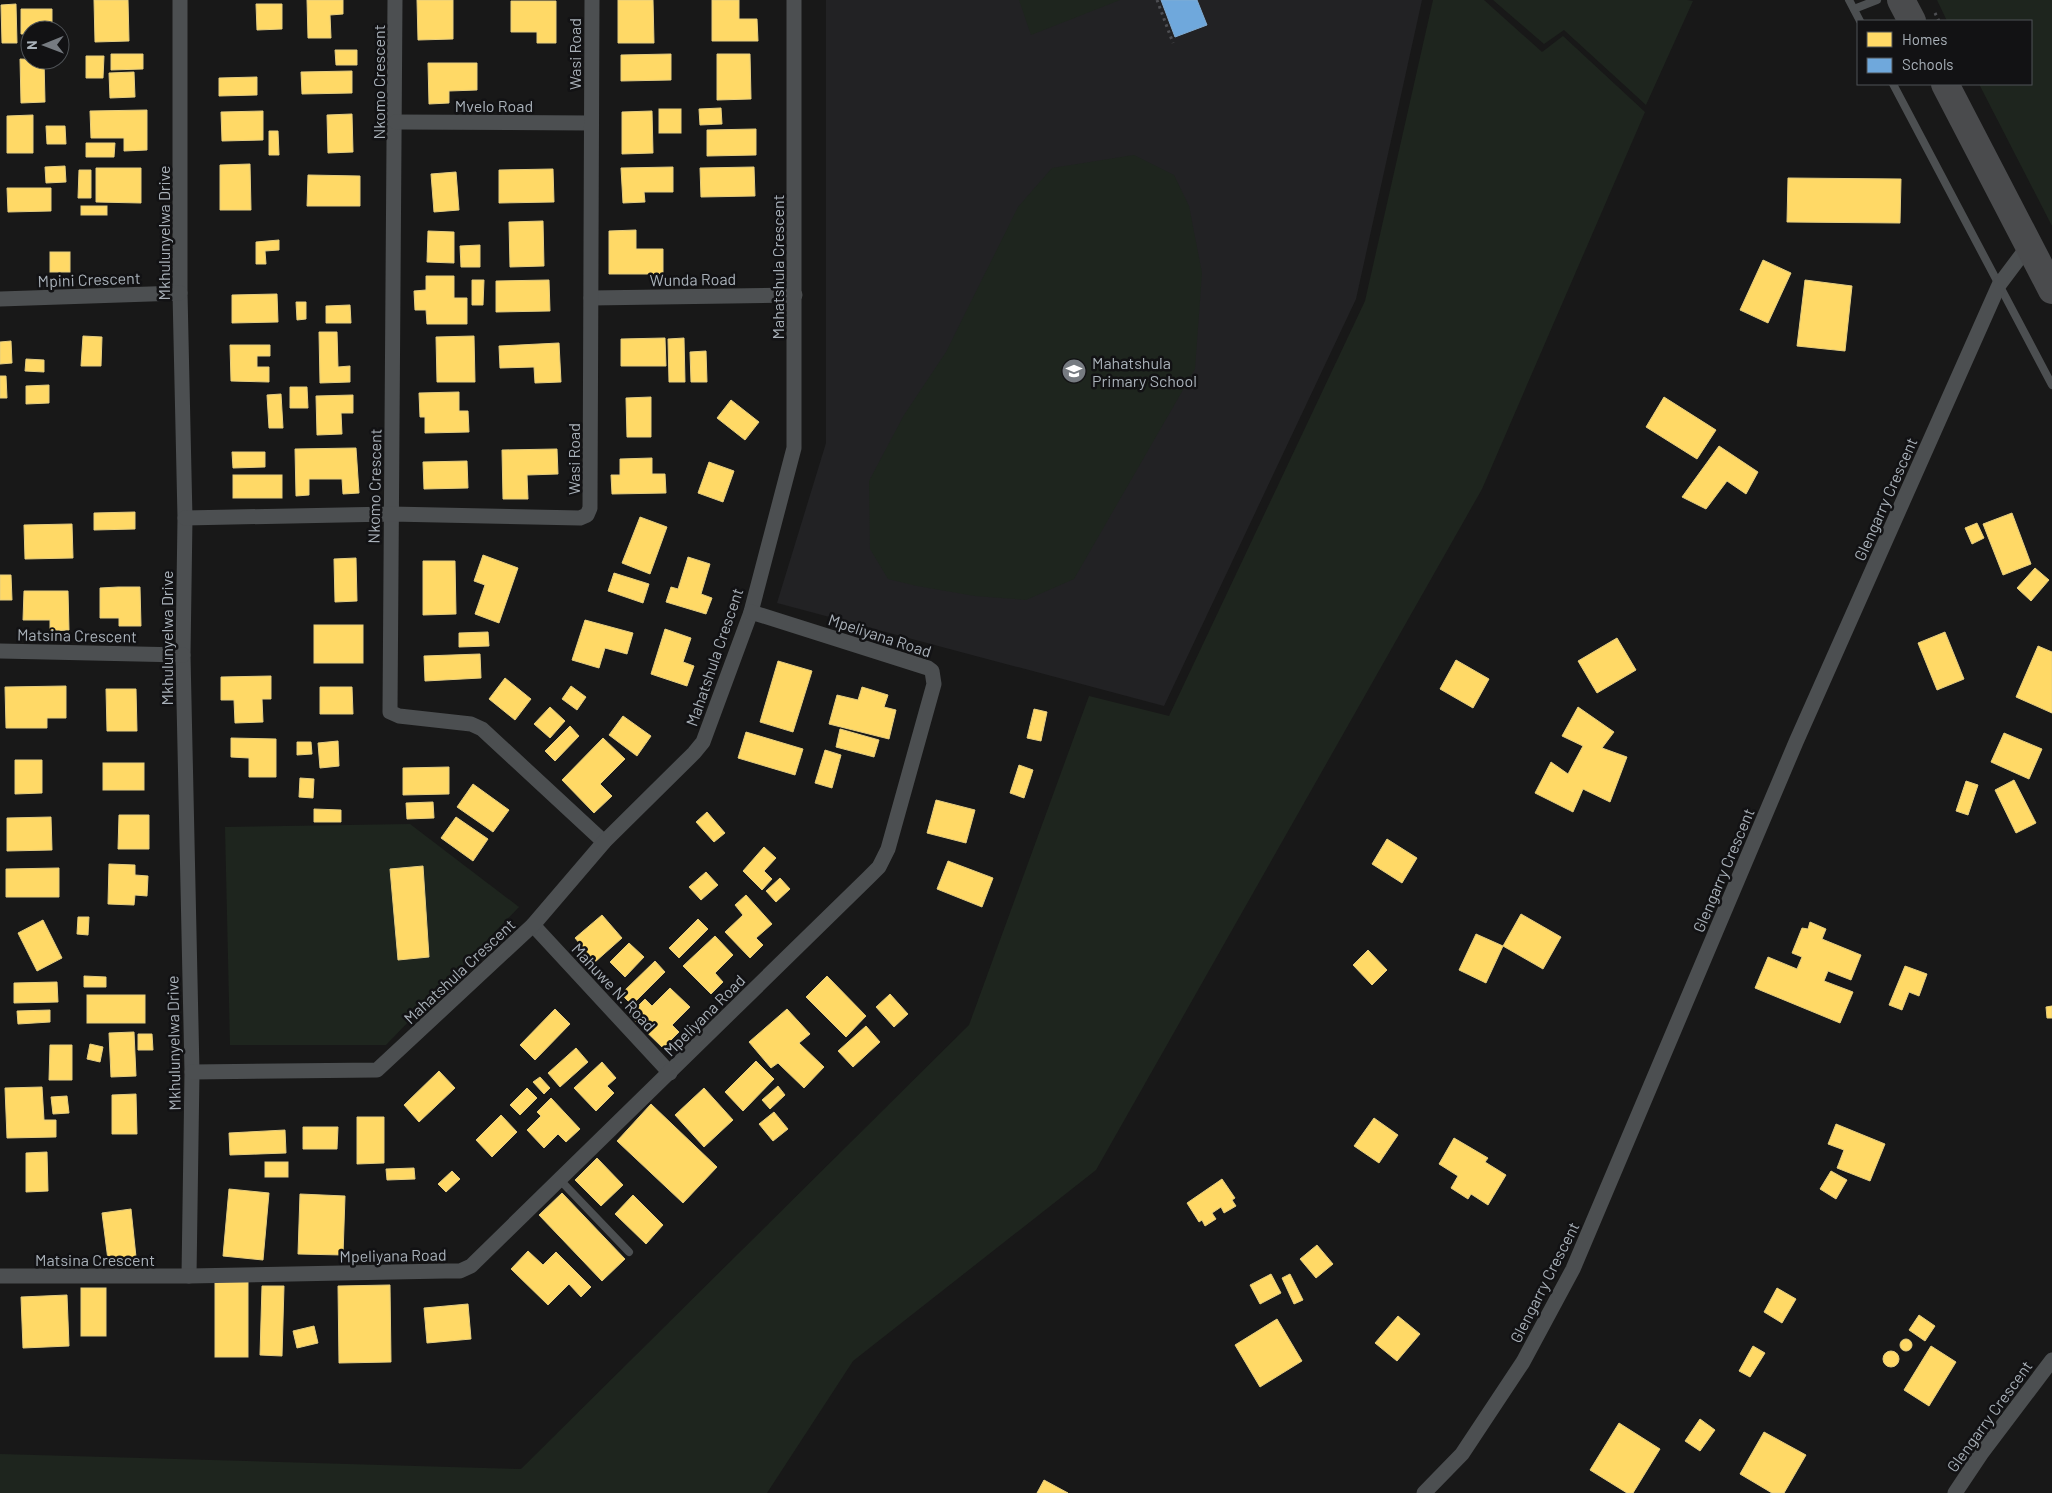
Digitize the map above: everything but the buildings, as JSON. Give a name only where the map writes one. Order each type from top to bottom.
[{"type":"highway","points":[[1901,0],[1911,20]]},
{"type":"highway","points":[[1946,85],[2052,290]]},
{"type":"street","name":"Mkhulunyelwa Drive","points":[[180,0],[180,293],[185,518],[182,655],[192,1072],[189,1276]]},
{"type":"street","name":"Nkomo Crescent","points":[[395,0],[396,122],[391,514],[391,714],[471,724],[482,729],[604,842]]},
{"type":"street","name":"Wasi Road","points":[[185,518],[391,514],[580,518],[587,515],[590,508],[592,0]]},
{"type":"street","name":"Mahatshula Crescent","points":[[192,1072],[378,1070],[533,925],[604,842],[703,742],[751,612],[794,448],[794,0]]},
{"type":"street","name":"Mvelo Road","points":[[396,122],[591,123]]},
{"type":"street","name":"Glengarry Crescent","points":[[1424,1493],[1462,1454],[1522,1362],[1573,1270],[1796,742],[1999,285],[2029,245]]},
{"type":"street","name":"Mpini Crescent","points":[[0,300],[180,293]]},
{"type":"street","name":"Wunda Road","points":[[591,298],[795,295]]},
{"type":"street","name":"Mpeliyana Road","points":[[189,1276],[460,1270],[471,1266],[878,867],[888,849],[934,684],[934,674],[928,668],[751,612]]},
{"type":"street","name":"Matsina Crescent","points":[[0,651],[182,655]]},
{"type":"street","name":"Mahuwe N. Road","points":[[533,925],[670,1073]]},
{"type":"street","name":"Matsina Crescent","points":[[0,1276],[189,1276]]},
{"type":"street","name":"Glengarry Crescent","points":[[1955,1493],[1981,1454],[2052,1360]]},
{"type":"lane","points":[[1850,0],[1860,20]]},
{"type":"lane","points":[[1854,9],[1877,0]]},
{"type":"lane","points":[[1894,85],[2052,385]]},
{"type":"lane","points":[[560,1180],[629,1252]]},
{"type":"path","points":[[1157,0],[1173,43]]},
{"type":"shaded area","name":"Mahatshula Primary School","points":[[826,0],[1422,0],[1356,299],[1164,706],[777,603],[826,443]]},
{"type":"shaded area","points":[[1019,0],[1120,0],[1031,35]]},
{"type":"shaded area","points":[[1433,0],[1484,0],[1542,52],[1563,36],[1645,112],[1482,489],[1096,1170],[853,1361],[767,1493],[0,1493],[0,1454],[521,1469],[969,1025],[1089,696],[1169,716],[1365,301]]},
{"type":"shaded area","points":[[1493,0],[1693,1],[1646,105],[1564,30],[1544,44]]},
{"type":"shaded area","points":[[1937,0],[2052,0],[2052,226],[1980,85],[2032,85],[2032,20],[1947,20]]},
{"type":"shaded area","points":[[1134,155],[1174,175],[1189,206],[1202,273],[1195,369],[1074,579],[1026,600],[975,596],[888,579],[870,549],[869,481],[904,415],[946,352],[1018,207],[1052,168]]},
{"type":"shaded area","points":[[410,824],[519,907],[386,1045],[230,1045],[225,827]]},
{"type":"place","name":"Mahatshula Primary School","points":[[1074,371]]}]
